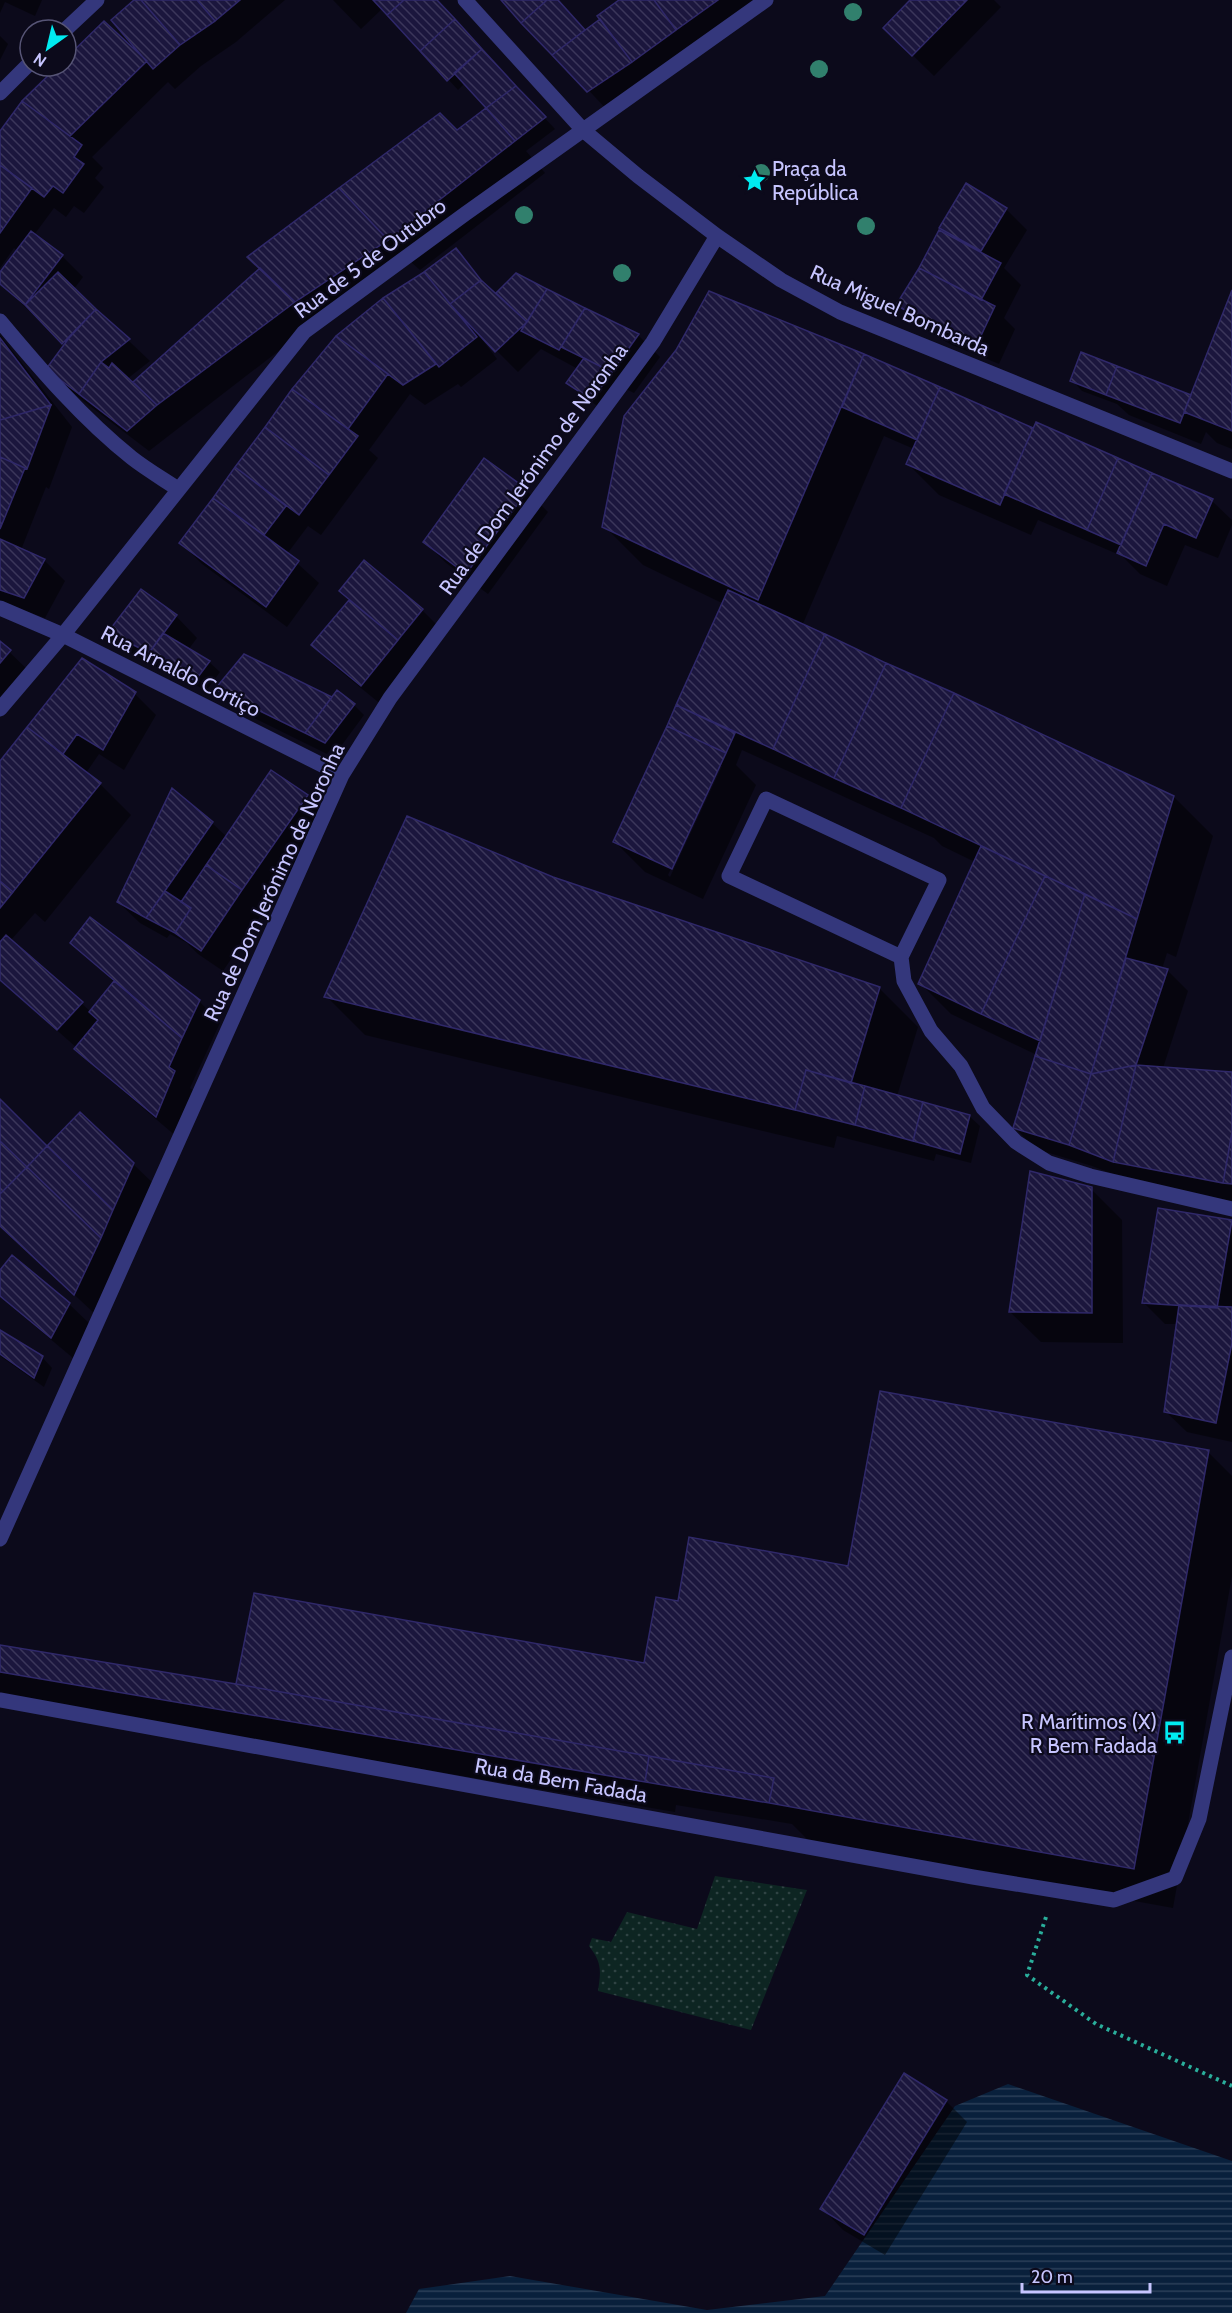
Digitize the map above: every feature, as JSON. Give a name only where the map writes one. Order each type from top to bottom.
[{"type":"street","points":[[78,18],[97,0]]},
{"type":"street","name":"Rua Miguel Bombarda","points":[[465,0],[583,130],[638,177],[781,280],[840,312],[1232,471]]},
{"type":"street","name":"Rua de 5 de Outubro","points":[[0,709],[63,635],[304,332],[465,214],[766,0]]},
{"type":"street","points":[[0,93],[18,75]]},
{"type":"street","name":"Rua de Dom Jerónimo de Noronha","points":[[0,1539],[342,775],[390,698],[653,342],[717,236]]},
{"type":"street","points":[[0,321],[48,379],[84,415],[132,458],[178,489]]},
{"type":"street","name":"Rua Arnaldo Cortiço","points":[[0,608],[63,635],[342,775]]},
{"type":"street","points":[[901,957],[729,876],[765,799],[939,880],[901,957],[904,981],[931,1031],[961,1066],[983,1108],[1016,1142],[1049,1162],[1090,1176],[1232,1209]]},
{"type":"street","name":"Rua da Bem Fadada","points":[[0,1700],[1114,1900],[1175,1878],[1199,1819],[1232,1657]]},
{"type":"path","points":[[1055,1891],[1027,1974],[1096,2024],[1232,2086]]},
{"type":"green space","points":[[715,1876],[807,1890],[751,2030],[598,1991],[600,1967],[589,1946],[592,1938],[611,1942],[627,1912],[697,1929]]},
{"type":"water","points":[[1008,2084],[1232,2161],[1232,2313],[406,2313],[419,2289],[510,2276],[707,2310],[825,2296],[955,2106]]},
{"type":"building","points":[[134,0],[141,0],[180,45],[153,69],[111,20]]},
{"type":"building","points":[[141,0],[197,0],[215,21],[180,45]]},
{"type":"building","points":[[197,0],[240,0],[215,21]]},
{"type":"building","points":[[373,0],[404,0],[387,15]]},
{"type":"building","points":[[404,0],[437,0],[455,19],[420,51],[387,15]]},
{"type":"building","points":[[501,0],[547,0],[521,23]]},
{"type":"building","points":[[547,0],[558,0],[585,30],[552,55],[521,23]]},
{"type":"building","points":[[619,0],[654,0],[676,30],[632,62],[597,16]]},
{"type":"building","points":[[654,0],[718,0],[676,30]]},
{"type":"building","points":[[910,0],[967,0],[912,56],[883,28]]},
{"type":"building","points":[[455,19],[482,49],[447,81],[420,51]]},
{"type":"building","points":[[600,19],[632,62],[587,92],[552,55]]},
{"type":"building","points":[[104,21],[147,61],[70,136],[22,101],[46,78],[78,78],[78,46]]},
{"type":"building","points":[[482,49],[516,86],[486,108],[454,73]]},
{"type":"building","points":[[516,86],[546,117],[515,141],[486,108]]},
{"type":"building","points":[[22,101],[82,145],[74,157],[84,164],[63,193],[53,186],[44,197],[0,165],[0,131]]},
{"type":"building","points":[[486,108],[515,141],[388,240],[339,188],[440,113],[457,130]]},
{"type":"building","points":[[0,165],[32,188],[0,233]]},
{"type":"building","points":[[966,183],[1007,208],[981,251],[939,228]]},
{"type":"building","points":[[339,188],[388,240],[295,302],[247,257]]},
{"type":"building","points":[[939,230],[1001,263],[981,300],[919,268]]},
{"type":"building","points":[[31,231],[63,255],[25,305],[0,284],[0,272]]},
{"type":"building","points":[[456,248],[481,280],[450,304],[424,272]]},
{"type":"building","points":[[260,268],[295,302],[157,405],[133,382]]},
{"type":"building","points":[[919,268],[995,306],[977,344],[927,323],[896,305]]},
{"type":"building","points":[[58,272],[96,309],[62,344],[25,305]]},
{"type":"building","points":[[424,272],[477,337],[439,367],[383,298]]},
{"type":"building","points":[[516,273],[547,289],[527,322],[496,293]]},
{"type":"building","points":[[481,280],[527,322],[495,352],[450,304]]},
{"type":"building","points":[[547,289],[585,308],[559,350],[521,331]]},
{"type":"building","points":[[1232,290],[1232,431],[1184,412]]},
{"type":"building","points":[[709,291],[864,354],[758,600],[602,527],[624,416],[676,350]]},
{"type":"building","points":[[383,298],[436,364],[403,385],[336,336]]},
{"type":"building","points":[[585,308],[639,334],[612,372],[561,347]]},
{"type":"building","points":[[96,309],[130,339],[101,362],[79,394],[46,369],[69,338]]},
{"type":"building","points":[[336,336],[388,374],[348,429],[292,389]]},
{"type":"building","points":[[0,338],[51,405],[0,420]]},
{"type":"building","points":[[1081,352],[1117,366],[1106,395],[1070,381]]},
{"type":"building","points":[[864,354],[940,387],[917,440],[842,407]]},
{"type":"building","points":[[584,358],[612,372],[592,400],[566,383]]},
{"type":"building","points":[[101,362],[109,368],[112,363],[157,405],[127,431],[79,394]]},
{"type":"building","points":[[1117,366],[1191,395],[1180,423],[1106,395]]},
{"type":"building","points":[[940,387],[1033,428],[1000,505],[906,464]]},
{"type":"building","points":[[292,389],[358,436],[329,475],[265,427]]},
{"type":"building","points":[[51,405],[27,469],[0,457],[0,420]]},
{"type":"building","points":[[1036,422],[1118,458],[1087,530],[1004,494]]},
{"type":"building","points":[[265,427],[329,475],[299,515],[235,467]]},
{"type":"building","points":[[0,457],[25,468],[0,529]]},
{"type":"building","points":[[484,458],[528,490],[466,574],[423,542]]},
{"type":"building","points":[[1118,458],[1152,473],[1121,545],[1087,530]]},
{"type":"building","points":[[235,467],[286,506],[264,535],[213,498]]},
{"type":"building","points":[[1152,473],[1213,499],[1196,538],[1164,524],[1146,566],[1117,553]]},
{"type":"building","points":[[213,498],[299,561],[266,607],[179,543]]},
{"type":"building","points":[[0,539],[45,559],[24,598],[0,590]]},
{"type":"building","points":[[364,560],[423,609],[398,640],[339,591]]},
{"type":"building","points":[[141,589],[177,615],[149,653],[108,632]]},
{"type":"building","points":[[728,590],[825,634],[773,749],[676,705]]},
{"type":"building","points":[[349,600],[398,640],[361,686],[311,645]]},
{"type":"building","points":[[163,633],[210,661],[195,681],[149,653]]},
{"type":"building","points":[[825,634],[886,663],[834,778],[773,749]]},
{"type":"building","points":[[0,641],[11,650],[0,663]]},
{"type":"building","points":[[244,654],[332,697],[305,733],[215,689]]},
{"type":"building","points":[[82,658],[136,692],[103,750],[77,734],[63,754],[27,727]]},
{"type":"building","points":[[886,663],[954,693],[901,808],[834,778]]},
{"type":"building","points":[[337,690],[355,704],[325,743],[305,733]]},
{"type":"building","points":[[954,693],[1174,796],[1137,919],[901,808]]},
{"type":"building","points":[[676,705],[735,733],[726,753],[667,726]]},
{"type":"building","points":[[667,726],[726,753],[672,869],[613,842]]},
{"type":"building","points":[[27,727],[101,783],[13,892],[0,881],[0,761]]},
{"type":"building","points":[[271,770],[308,795],[242,890],[206,865]]},
{"type":"building","points":[[172,788],[213,822],[146,918],[117,902]]},
{"type":"building","points":[[407,816],[553,877],[880,987],[851,1083],[806,1070],[795,1110],[324,997]]},
{"type":"building","points":[[981,846],[1045,876],[981,1014],[918,984]]},
{"type":"building","points":[[206,865],[242,890],[201,951],[175,933],[191,908],[181,902]]},
{"type":"building","points":[[1045,876],[1085,894],[1040,1041],[981,1014]]},
{"type":"building","points":[[0,881],[13,892],[0,908]]},
{"type":"building","points":[[165,891],[191,908],[175,933],[146,918]]},
{"type":"building","points":[[1085,894],[1137,919],[1091,1074],[1035,1056]]},
{"type":"building","points":[[90,917],[200,1000],[182,1038],[70,943]]},
{"type":"building","points":[[6,935],[83,1002],[57,1030],[0,980],[0,942]]},
{"type":"building","points":[[1126,958],[1168,969],[1136,1065],[1091,1074]]},
{"type":"building","points":[[114,981],[182,1038],[169,1067],[175,1071],[156,1117],[74,1049],[98,1020],[89,1012]]},
{"type":"building","points":[[1035,1056],[1091,1074],[1069,1145],[1013,1128]]},
{"type":"building","points":[[1136,1065],[1113,1162],[1069,1145],[1091,1074]]},
{"type":"building","points":[[1136,1065],[1232,1072],[1232,1132],[1223,1183],[1113,1162]]},
{"type":"building","points":[[806,1070],[865,1086],[855,1125],[795,1110]]},
{"type":"building","points":[[865,1086],[923,1102],[913,1141],[855,1125]]},
{"type":"building","points":[[0,1099],[47,1146],[27,1167],[0,1141]]},
{"type":"building","points":[[923,1102],[970,1115],[960,1154],[913,1141]]},
{"type":"building","points":[[80,1112],[134,1163],[113,1210],[47,1146]]},
{"type":"building","points":[[1232,1132],[1232,1184],[1223,1183]]},
{"type":"building","points":[[0,1141],[27,1167],[0,1194]]},
{"type":"building","points":[[47,1146],[113,1210],[101,1238],[27,1167]]},
{"type":"building","points":[[27,1167],[101,1238],[74,1295],[0,1226],[0,1194]]},
{"type":"building","points":[[1030,1171],[1092,1187],[1092,1313],[1009,1312]]},
{"type":"building","points":[[1158,1208],[1232,1220],[1217,1308],[1142,1303]]},
{"type":"building","points":[[12,1255],[70,1303],[51,1338],[0,1296],[0,1270]]},
{"type":"building","points":[[1179,1305],[1232,1307],[1232,1343],[1216,1423],[1164,1412]]},
{"type":"building","points":[[0,1330],[43,1356],[34,1378],[0,1354]]},
{"type":"building","points":[[880,1391],[1209,1450],[1134,1869],[769,1803],[774,1778],[236,1684],[254,1593],[644,1663],[656,1597],[678,1601],[689,1537],[848,1566]]},
{"type":"building","points":[[0,1645],[649,1756],[645,1782],[0,1672]]},
{"type":"building","points":[[649,1756],[774,1778],[769,1803],[645,1782]]},
{"type":"building","points":[[904,2073],[947,2100],[864,2235],[820,2209]]},
{"type":"place","name":"Praça da República","points":[[754,180]]},
{"type":"place","name":"R Marítimos (X) R Bem Fadada","points":[[1175,1733]]}]
